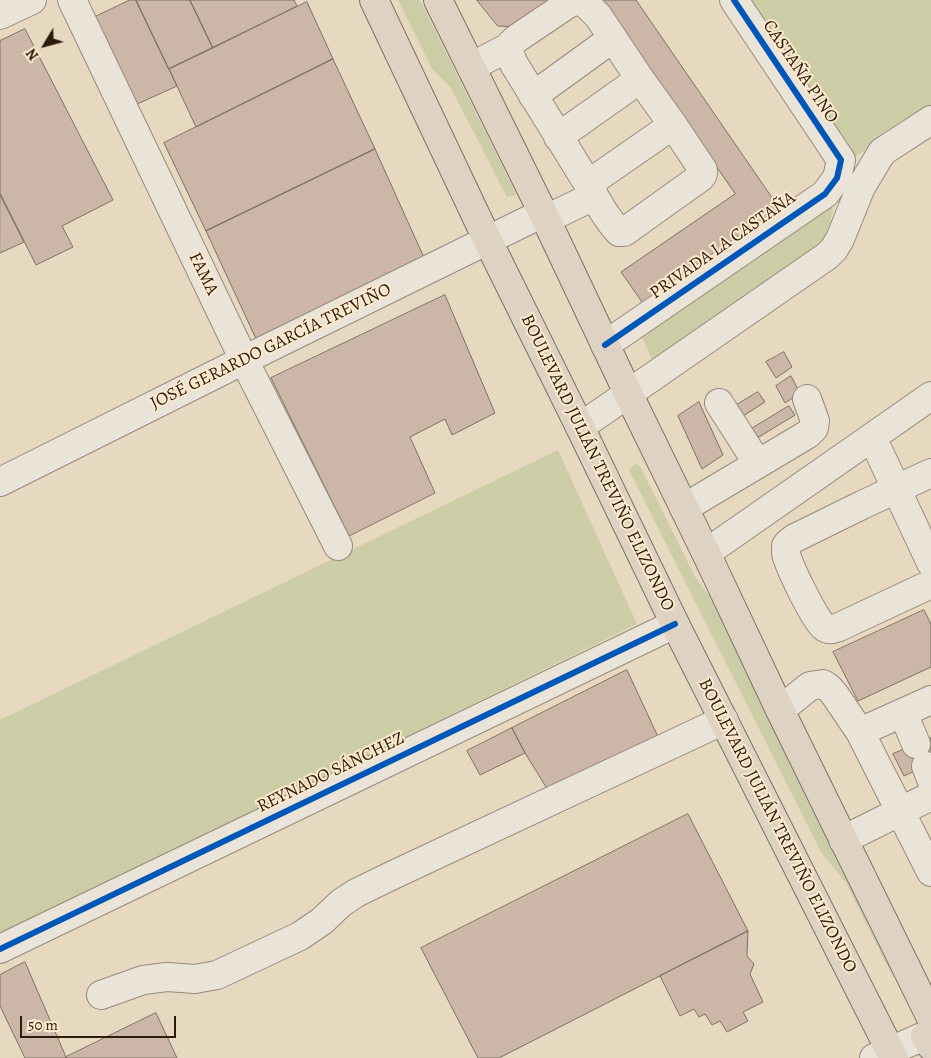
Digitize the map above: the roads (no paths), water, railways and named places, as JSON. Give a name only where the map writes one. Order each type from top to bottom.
[{"type":"main road","name":"BOULEVARD JULIÁN TREVIÑO ELIZONDO","points":[[374,0],[500,266],[604,410],[684,508],[843,840],[930,1033]]},
{"type":"main road","name":"BOULEVARD JULIÁN TREVIÑO ELIZONDO","points":[[438,0],[606,345],[604,410],[675,624],[889,1054]]},
{"type":"main road","points":[[604,410],[682,540],[706,553]]},
{"type":"street","points":[[0,15],[32,0]]},
{"type":"street","name":"FAMA","points":[[72,0],[244,360],[338,546]]},
{"type":"street","points":[[471,67],[507,48],[516,39],[574,0],[586,4],[598,16],[703,170],[703,174],[624,232],[619,232],[533,96],[507,48]]},
{"type":"street","name":"CASTAÑA PINO","points":[[734,0],[842,160]]},
{"type":"street","points":[[533,96],[613,38]]},
{"type":"street","points":[[558,137],[640,79]]},
{"type":"street","points":[[604,410],[827,256],[840,239],[861,188],[882,152],[931,120]]},
{"type":"street","name":"JOSÉ GERARDO GARCÍA TREVIÑO","points":[[0,481],[488,241],[544,216],[591,190],[673,125]]},
{"type":"street","name":"PRIVADA LA CASTAÑA","points":[[606,345],[825,194],[837,178],[842,160]]},
{"type":"street","points":[[706,553],[931,396]]},
{"type":"street","points":[[684,508],[808,434],[814,428],[815,421],[807,399]]},
{"type":"street","points":[[720,403],[758,464]]},
{"type":"street","points":[[872,438],[931,563]]},
{"type":"street","points":[[931,473],[795,538],[786,546],[786,552],[802,590],[819,622],[825,628],[831,630],[931,584]]},
{"type":"street","name":"REYNADO SÁNCHEZ","points":[[0,949],[675,624]]},
{"type":"street","points":[[780,710],[810,686],[823,684],[829,688],[860,732],[931,872]]},
{"type":"street","points":[[860,732],[931,700]]},
{"type":"street","points":[[903,713],[924,763]]},
{"type":"street","points":[[101,995],[143,980],[166,977],[195,979],[217,975],[300,936],[322,921],[356,893],[393,874],[724,720]]},
{"type":"street","points":[[843,840],[931,796]]},
{"type":"street","points":[[889,1054],[930,1033]]}]
